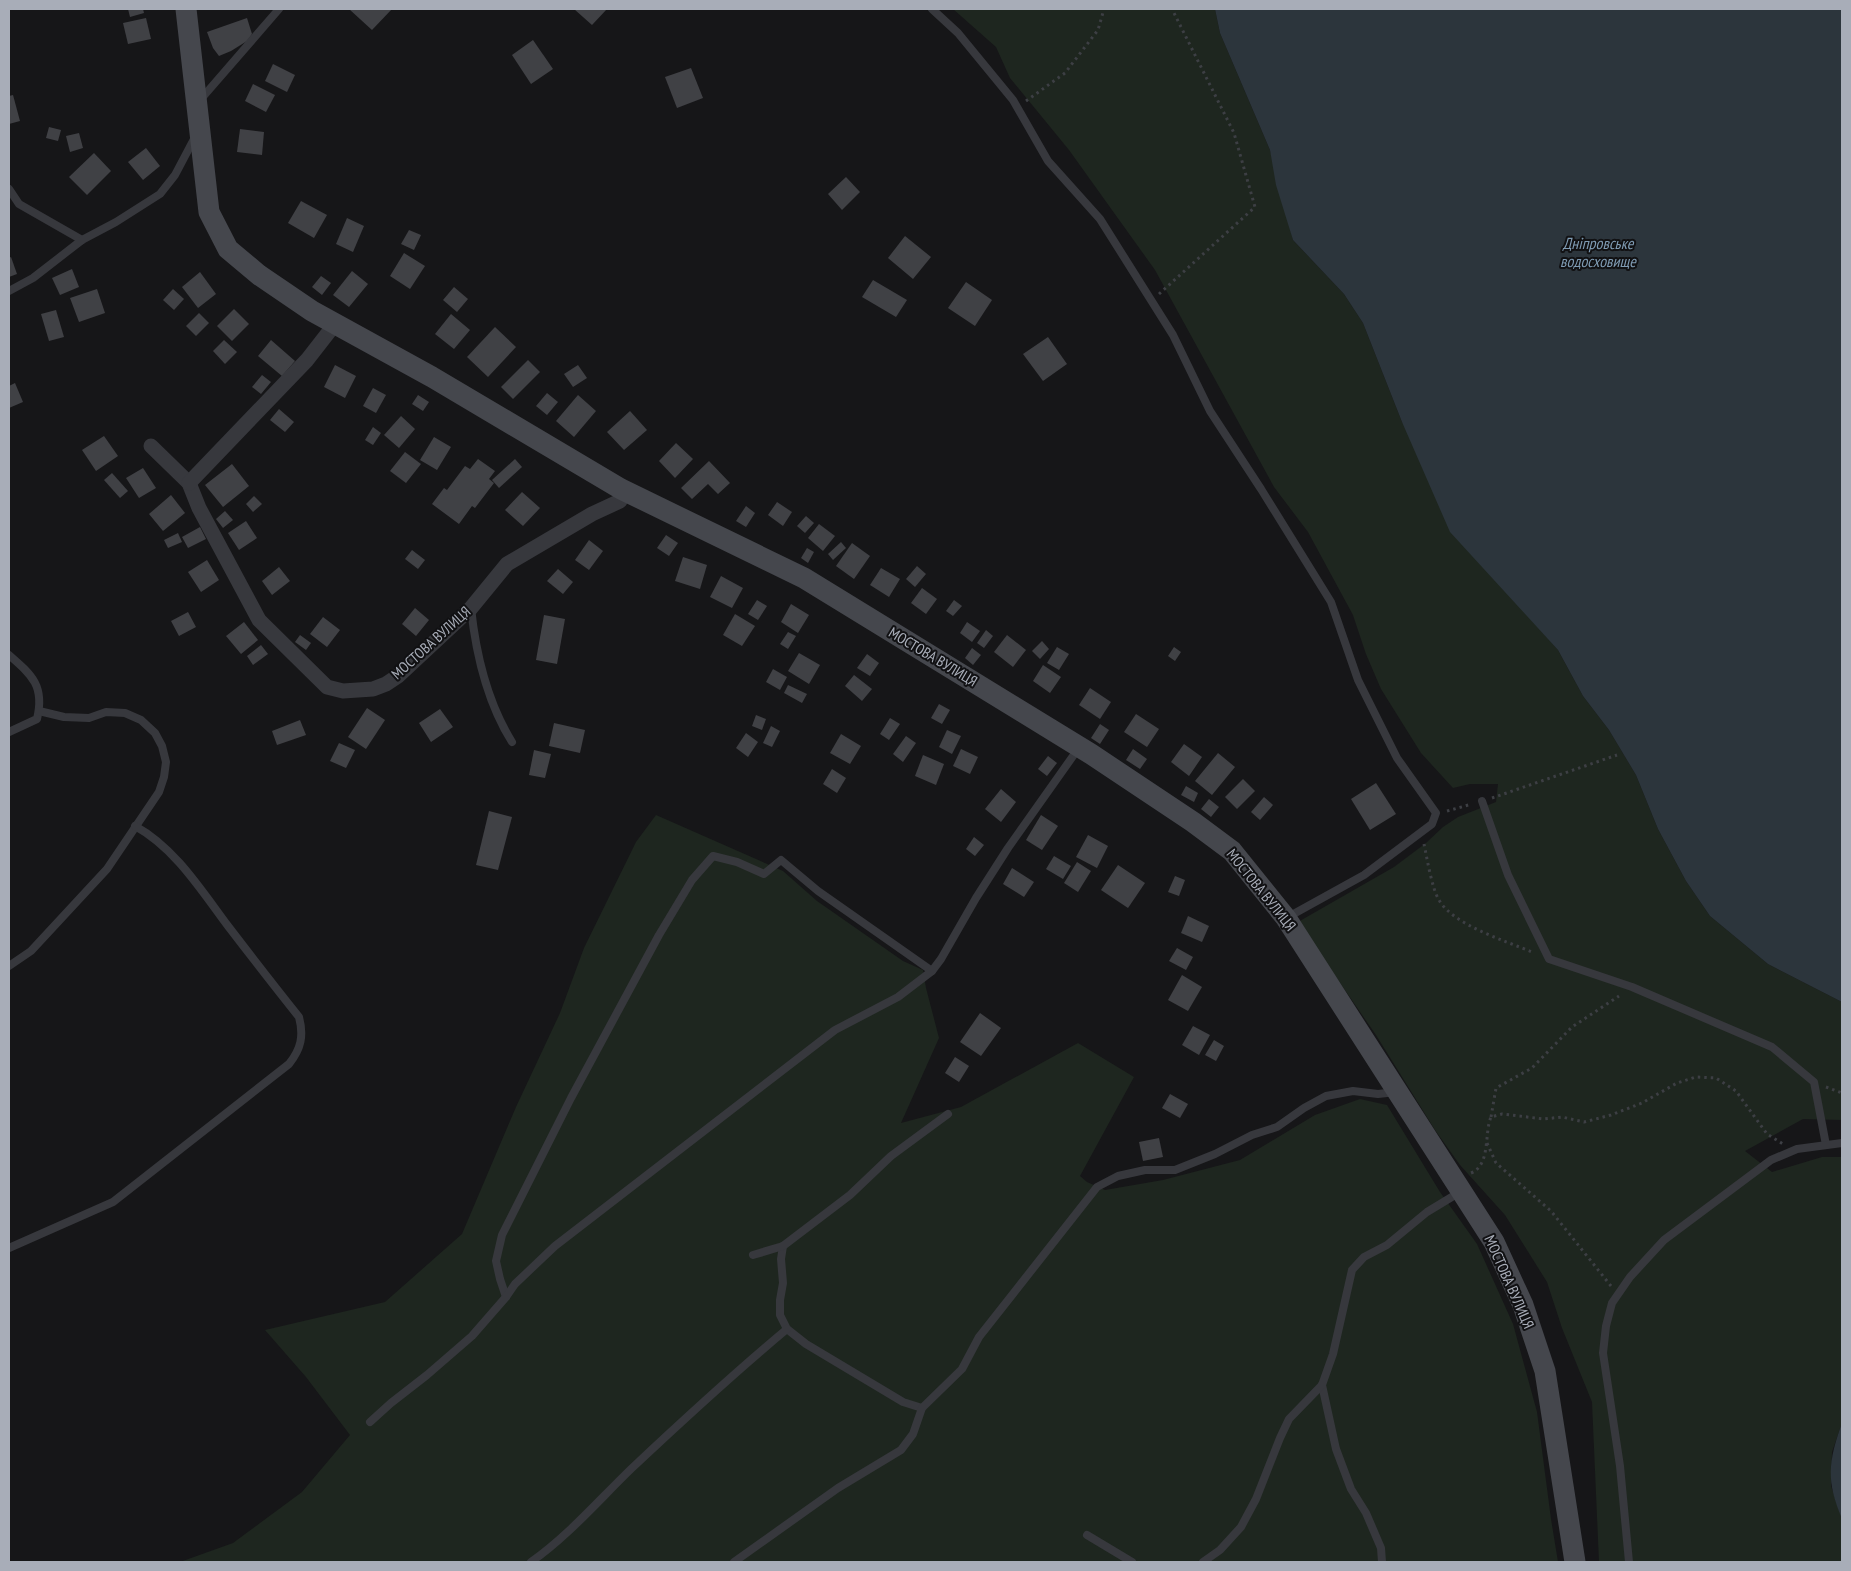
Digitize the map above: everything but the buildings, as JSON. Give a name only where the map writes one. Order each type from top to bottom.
[{"type":"street","name":"МОСТОВА ВУЛИЦЯ","points":[[186,9],[209,212],[228,250],[259,276],[312,311],[432,377],[625,491],[804,578],[1080,747],[1193,822],[1232,851],[1286,918],[1494,1242],[1523,1305],[1545,1371],[1575,1562]]},
{"type":"street","points":[[190,483],[307,360],[335,324]]},
{"type":"street","name":"МОСТОВА ВУЛИЦЯ","points":[[151,446],[190,483],[199,508],[259,620],[327,687],[342,691],[373,689],[386,684],[398,676],[471,608],[507,564],[592,514],[620,501],[625,491]]},
{"type":"lane","points":[[196,104],[279,9]]},
{"type":"lane","points":[[932,9],[958,33],[1013,100],[1048,161],[1100,219],[1152,301],[1173,335],[1210,411],[1331,602],[1358,680],[1397,758],[1436,813],[1432,824],[1364,875],[1286,918]]},
{"type":"lane","points":[[9,291],[32,278],[82,240],[116,222],[160,194],[175,175],[199,128]]},
{"type":"lane","points":[[9,189],[19,204],[82,240]]},
{"type":"lane","points":[[471,608],[474,640],[488,690],[499,722],[512,742]]},
{"type":"lane","points":[[9,655],[35,680],[40,693],[37,719],[9,732]]},
{"type":"lane","points":[[9,966],[31,951],[107,869],[158,792],[164,777],[166,762],[162,746],[155,733],[141,720],[125,713],[106,712],[89,718],[64,717],[39,711]]},
{"type":"lane","points":[[370,1422],[472,1336],[515,1284],[555,1246],[835,1030],[898,997],[932,972],[1008,848],[1080,747]]},
{"type":"lane","points":[[1482,801],[1508,875],[1549,959],[1632,987],[1772,1047],[1814,1082],[1826,1145]]},
{"type":"lane","points":[[9,1248],[113,1202],[289,1064],[297,1054],[301,1042],[302,1029],[299,1017],[170,852],[152,835],[135,826]]},
{"type":"lane","points":[[506,1297],[496,1261],[502,1235],[571,1098],[659,935],[692,880],[713,856],[737,862],[764,874],[781,860],[818,890],[932,972]]},
{"type":"lane","points":[[734,1562],[838,1488],[901,1450],[913,1434],[922,1408],[962,1369],[979,1337],[1098,1187],[1118,1176],[1145,1170],[1175,1170],[1215,1154],[1252,1135],[1277,1127],[1304,1108],[1326,1096],[1352,1091],[1378,1094],[1398,1092]]},
{"type":"lane","points":[[753,1256],[783,1246],[850,1195],[891,1156],[948,1114]]},
{"type":"lane","points":[[1629,1562],[1620,1466],[1603,1353],[1606,1326],[1612,1303],[1630,1277],[1664,1240],[1771,1160],[1797,1150],[1842,1144]]},
{"type":"lane","points":[[1202,1562],[1220,1550],[1241,1527],[1256,1499],[1289,1419],[1322,1385],[1333,1354],[1352,1270],[1364,1257],[1386,1245],[1458,1186]]},
{"type":"lane","points":[[783,1246],[781,1258],[783,1282],[780,1316],[786,1329],[806,1344],[903,1402],[922,1408]]},
{"type":"lane","points":[[531,1562],[553,1546],[666,1436],[786,1329]]},
{"type":"lane","points":[[1322,1385],[1336,1449],[1351,1488],[1366,1513],[1382,1548],[1382,1562]]},
{"type":"lane","points":[[1087,1535],[1132,1562]]},
{"type":"path","points":[[1017,108],[1065,73],[1098,30],[1104,9]]},
{"type":"path","points":[[1152,301],[1255,207],[1234,134],[1172,9]]},
{"type":"path","points":[[1436,813],[1482,801],[1617,755]]},
{"type":"path","points":[[1421,831],[1428,864],[1439,900],[1460,921],[1549,959]]},
{"type":"path","points":[[1458,1186],[1475,1172],[1485,1156],[1488,1128],[1496,1088],[1532,1068],[1572,1027],[1632,987]]},
{"type":"path","points":[[1491,1117],[1502,1114],[1544,1119],[1562,1117],[1584,1122],[1611,1115],[1642,1103],[1677,1083],[1696,1077],[1716,1078],[1736,1091],[1767,1134],[1797,1150]]},
{"type":"path","points":[[1486,1143],[1496,1163],[1551,1211],[1618,1295]]},
{"type":"shaded area","points":[[953,9],[1215,9],[1220,33],[1270,150],[1293,240],[1344,294],[1363,323],[1402,422],[1525,612],[1558,650],[1583,696],[1609,730],[1636,775],[1658,829],[1686,881],[1710,916],[1768,964],[1842,1002],[1842,1120],[1803,1119],[1745,1151],[1772,1172],[1822,1157],[1842,1157],[1842,1423],[1832,1452],[1831,1486],[1842,1519],[1842,1562],[1599,1562],[1592,1402],[1562,1328],[1547,1282],[1505,1215],[1460,1165],[1435,1130],[1376,1035],[1298,922],[1394,867],[1458,817],[1496,802],[1498,784],[1470,784],[1453,788],[1421,753],[1381,689],[1366,654],[1353,615],[1308,532],[1274,487],[1155,270],[1069,150],[1010,78],[996,47]]},
{"type":"shaded area","points":[[656,815],[783,871],[817,901],[903,961],[923,970],[939,1038],[901,1123],[961,1107],[1078,1043],[1134,1077],[1080,1176],[1087,1182],[1105,1190],[1163,1180],[1240,1160],[1315,1115],[1360,1099],[1387,1105],[1440,1192],[1477,1244],[1513,1324],[1537,1412],[1558,1562],[180,1562],[233,1543],[302,1492],[350,1435],[306,1377],[265,1330],[385,1302],[462,1234],[516,1107],[560,1013],[584,948],[636,842]]},
{"type":"water","name":"Дніпровське водосховище","points":[[1215,9],[1842,9],[1842,1002],[1768,964],[1710,916],[1686,881],[1658,829],[1636,775],[1609,730],[1583,696],[1558,650],[1450,532],[1402,422],[1363,323],[1344,294],[1293,240],[1276,185],[1270,150],[1220,33]]},
{"type":"water","points":[[1842,1423],[1842,1519],[1833,1493],[1831,1471],[1834,1449]]}]
